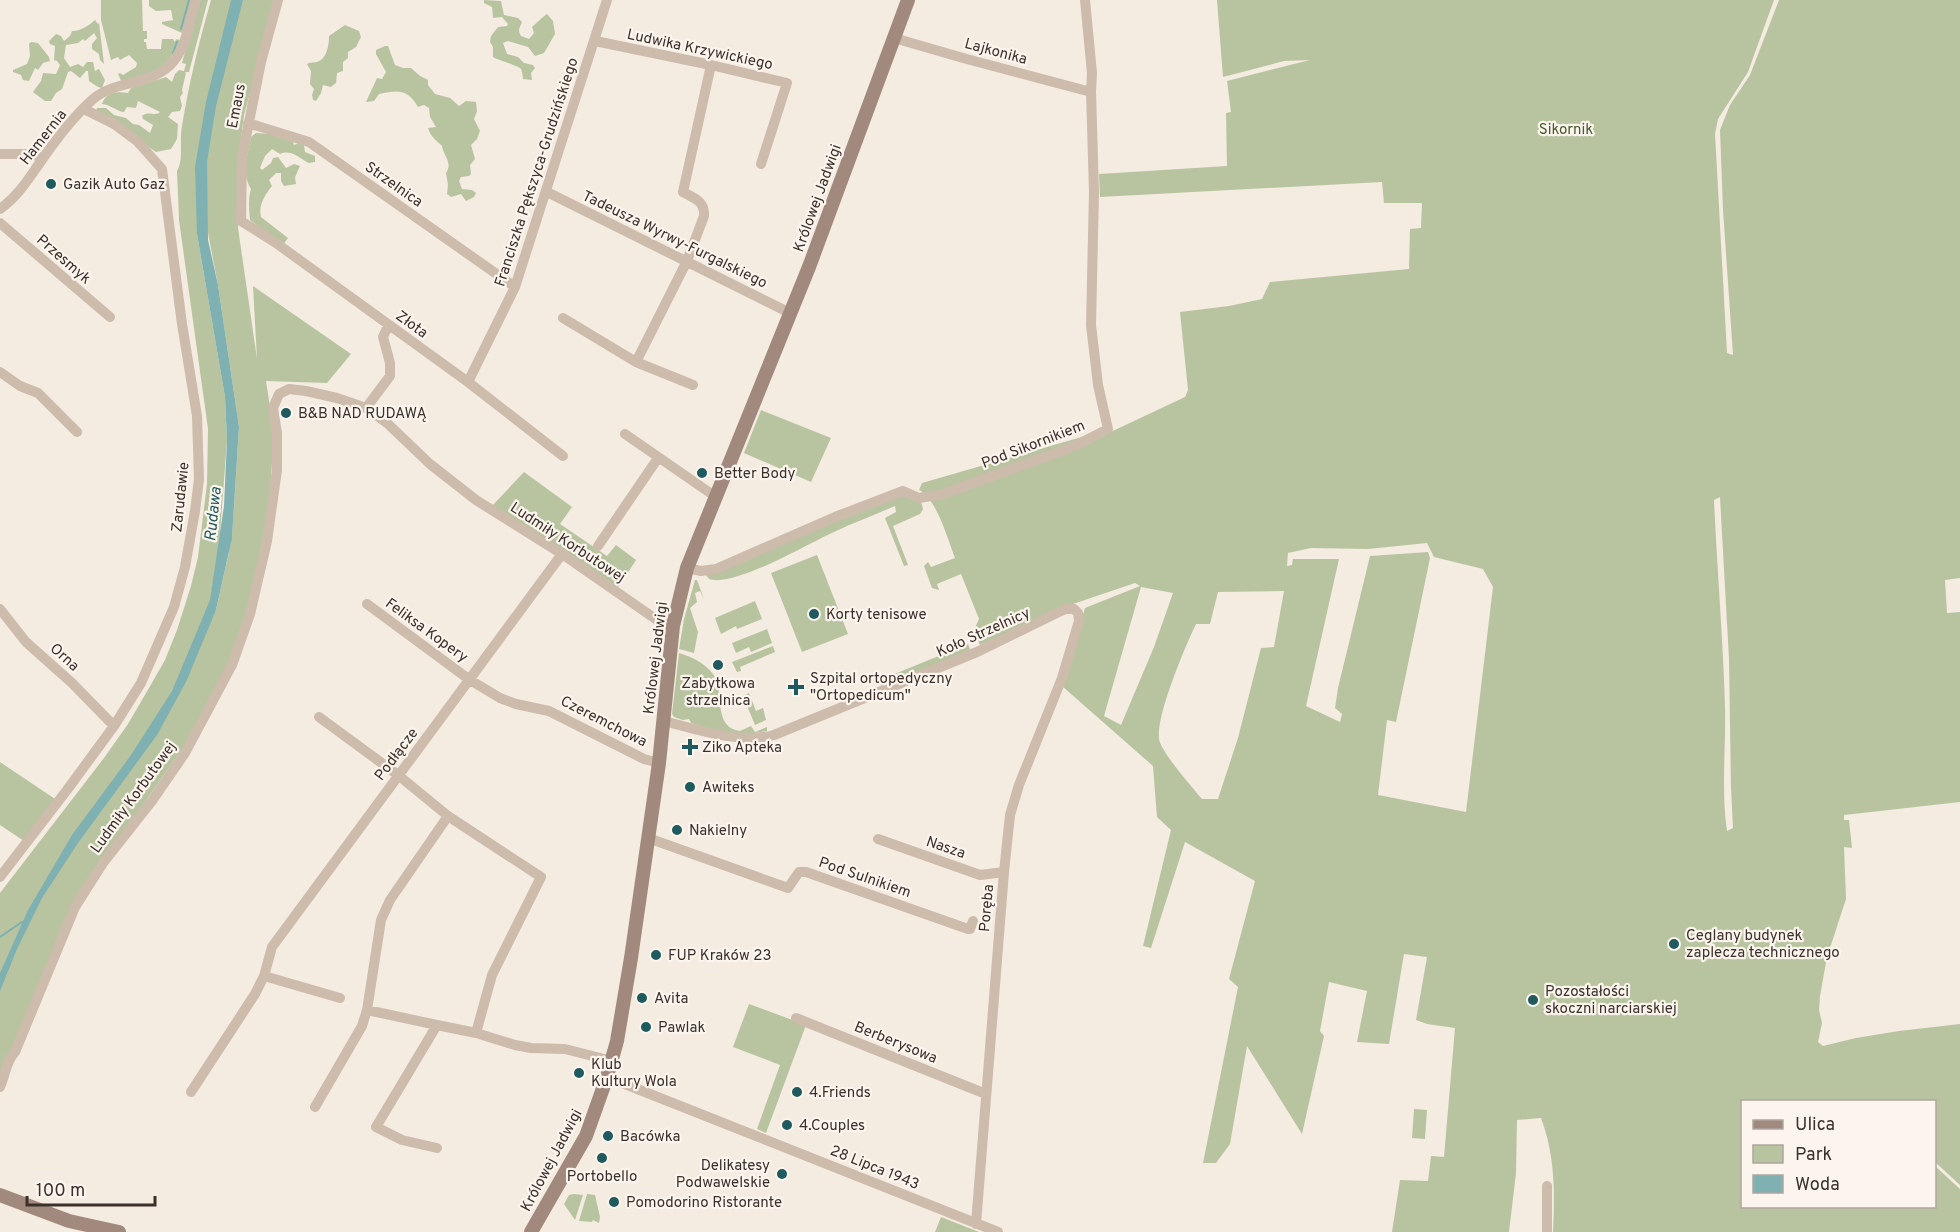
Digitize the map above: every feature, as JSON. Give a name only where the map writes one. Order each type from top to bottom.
[{"type":"street","name":"Hamernia","points":[[0,209],[17,195],[69,125],[92,100],[103,93],[148,78],[168,67],[182,45],[196,0]]},
{"type":"street","name":"Emaus","points":[[241,222],[242,157],[261,62],[278,0]]},
{"type":"street","name":"Franciszka Pększyca-Grudzińskiego","points":[[468,382],[515,287],[607,0]]},
{"type":"street","name":"Królowej Jadwigi","points":[[531,1232],[586,1136],[612,1061],[627,989],[659,763],[674,626],[716,497],[790,313],[908,0]]},
{"type":"street","name":"Pod Sikornikiem","points":[[694,570],[716,569],[835,517],[903,491],[920,498],[943,494],[1077,445],[1108,429],[1098,385],[1090,325],[1094,192],[1092,73],[1085,0]]},
{"type":"street","name":"Lajkonika","points":[[894,38],[1091,92]]},
{"type":"street","name":"Ludwika Krzywickiego","points":[[595,41],[787,83],[761,164]]},
{"type":"street","points":[[636,362],[687,261],[705,212],[700,202],[683,192],[711,65]]},
{"type":"street","name":"Zarudawie","points":[[0,877],[114,726],[149,668],[174,607],[185,567],[199,479],[196,405],[182,324],[162,169],[137,141],[114,124],[84,109]]},
{"type":"street","name":"Strzelnica","points":[[248,123],[309,142],[515,287]]},
{"type":"street","points":[[0,154],[30,154],[43,158]]},
{"type":"street","name":"Tadeusza Wyrwy-Furgalskiego","points":[[547,192],[790,313]]},
{"type":"street","name":"Złota","points":[[241,222],[276,243],[468,382],[563,456]]},
{"type":"street","name":"Przesmyk","points":[[0,223],[110,317]]},
{"type":"street","points":[[563,318],[636,362],[693,385]]},
{"type":"street","points":[[366,408],[390,376],[390,363],[383,337],[388,326]]},
{"type":"street","points":[[0,372],[20,386],[38,393],[77,432]]},
{"type":"street","name":"Ludmiły Korbutowej","points":[[0,1088],[9,1059],[15,1052],[75,907],[103,863],[152,801],[184,753],[232,665],[250,614],[267,541],[277,470],[277,433],[273,408],[279,393],[289,389],[337,398],[366,408],[387,423],[430,464],[476,500],[562,554],[657,620],[674,626]]},
{"type":"street","points":[[625,434],[716,497]]},
{"type":"street","points":[[598,546],[658,458]]},
{"type":"street","name":"Podłącze","points":[[191,1092],[264,976],[272,947],[562,554]]},
{"type":"street","name":"Feliksa Kopery","points":[[367,604],[470,680]]},
{"type":"street","name":"Orna","points":[[0,609],[26,642],[72,683],[114,726]]},
{"type":"street","name":"Koło Strzelnicy","points":[[664,721],[739,738],[762,738],[774,735],[977,652],[1065,609],[1074,609]]},
{"type":"street","name":"Poręba","points":[[976,1224],[1010,815],[1019,785],[1062,678],[1079,621],[1078,613],[1074,609]]},
{"type":"street","name":"Czeremchowa","points":[[470,680],[500,698],[549,711],[644,759],[659,763]]},
{"type":"street","points":[[319,717],[398,775],[448,816],[541,877],[492,975],[476,1033]]},
{"type":"street","points":[[315,1107],[362,1026],[367,1010],[381,920],[390,900],[448,816]]},
{"type":"street","name":"Pod Sulnikiem","points":[[648,838],[788,888],[799,872],[806,872],[968,929],[973,921]]},
{"type":"street","name":"Nasza","points":[[879,839],[980,875],[1004,872]]},
{"type":"street","points":[[264,976],[340,998]]},
{"type":"street","points":[[367,1010],[476,1033],[515,1045],[565,1049],[612,1061]]},
{"type":"street","name":"Berberysowa","points":[[796,1018],[986,1094]]},
{"type":"street","points":[[436,1025],[376,1127],[402,1140],[437,1148]]},
{"type":"street","name":"28 Lipca 1943","points":[[607,1077],[998,1232]]},
{"type":"street","points":[[1547,1186],[1547,1232]]},
{"type":"street","points":[[0,1195],[69,1221],[119,1232]]},
{"type":"green space","points":[[101,0],[142,0],[143,31],[147,31],[147,39],[144,39],[144,42],[146,42],[147,49],[161,49],[162,39],[173,39],[175,42],[176,39],[180,40],[170,59],[150,73],[122,83],[118,74],[123,75],[136,67],[137,63],[129,55],[120,60],[118,57],[111,60],[101,20]]},
{"type":"green space","points":[[149,0],[192,0],[182,33],[162,24],[162,22],[173,20],[171,10],[156,11],[149,6]]},
{"type":"green space","points":[[199,0],[208,0],[189,72],[185,72],[183,93],[180,97],[182,106],[180,111],[172,112],[168,117],[178,124],[177,139],[171,149],[156,152],[96,111],[97,108],[106,108],[114,115],[126,118],[150,133],[153,125],[142,116],[160,112],[138,101],[136,108],[127,107],[124,112],[102,104],[112,93],[128,93],[131,88],[166,77],[172,82],[179,70],[184,71],[186,64],[182,63]]},
{"type":"green space","points":[[211,0],[276,0],[244,115],[240,147],[238,228],[257,359],[253,286],[351,354],[327,383],[266,381],[274,432],[269,508],[238,650],[195,730],[73,906],[0,1083],[0,893],[128,724],[165,660],[177,630],[198,557],[207,484],[208,429],[179,220],[177,171],[185,110]],"holes":[[[208,233],[239,427],[232,538],[220,533],[227,441],[225,397],[197,234]],[[219,548],[229,552],[216,610],[174,689],[213,596],[211,595]]]},
{"type":"green space","points":[[484,0],[501,1],[504,15],[518,18],[522,22],[519,30],[521,36],[529,39],[534,33],[532,27],[547,14],[553,21],[555,34],[544,53],[535,56],[528,47],[508,41],[503,43],[507,54],[533,65],[535,68],[531,73],[532,80],[523,79],[519,68],[493,57],[491,36],[498,27],[508,24],[502,17],[493,18],[492,7],[484,3]]},
{"type":"green space","name":"Sikornik","points":[[1217,0],[1774,0],[1748,72],[1718,119],[1715,134],[1727,353],[1733,355],[1720,130],[1730,105],[1750,75],[1779,0],[1960,0],[1960,578],[1945,580],[1947,613],[1960,612],[1960,802],[1844,815],[1844,820],[1849,820],[1852,848],[1844,847],[1846,899],[1827,957],[1820,996],[1819,1010],[1822,1023],[1818,1042],[1823,1046],[1899,1031],[1960,1024],[1960,1185],[1936,1163],[1936,1100],[1741,1100],[1741,1208],[1936,1208],[1936,1167],[1960,1189],[1960,1232],[1553,1232],[1553,1174],[1546,1132],[1541,1118],[1517,1120],[1516,1173],[1509,1232],[1392,1232],[1400,1180],[1428,1181],[1431,1156],[1444,1157],[1455,1028],[1416,1020],[1427,957],[1404,954],[1389,1044],[1357,1042],[1367,991],[1329,982],[1320,1031],[1324,1036],[1302,1134],[1247,1046],[1230,1144],[1216,1163],[1203,1163],[1238,987],[1229,979],[1255,881],[1185,842],[1151,948],[1143,946],[1171,830],[1157,817],[1153,766],[1062,686],[1085,608],[1140,586],[1135,583],[1070,605],[980,645],[974,630],[979,619],[961,574],[937,584],[939,590],[932,588],[924,566],[928,562],[931,567],[955,558],[936,510],[931,501],[919,490],[922,483],[1092,434],[1100,437],[1185,397],[1188,390],[1180,312],[1262,299],[1270,282],[1409,269],[1410,229],[1421,228],[1422,203],[1384,203],[1382,182],[1100,197],[1099,174],[1227,166],[1226,113],[1231,112],[1227,81],[1310,60],[1284,61],[1223,77]],"holes":[[[1720,497],[1729,659],[1733,828],[1727,831],[1724,785],[1724,681],[1714,500]],[[1427,543],[1434,557],[1483,569],[1493,587],[1466,812],[1378,795],[1387,720],[1396,722],[1430,558],[1428,552],[1370,556],[1338,688],[1335,708],[1342,714],[1340,722],[1306,706],[1339,559],[1293,559],[1292,565],[1287,566],[1288,553],[1311,548],[1368,549]],[[1141,587],[1173,593],[1154,647],[1121,725],[1104,716]],[[1284,591],[1274,647],[1261,648],[1238,738],[1218,799],[1202,799],[1165,752],[1159,739],[1159,728],[1166,698],[1185,648],[1196,624],[1210,624],[1218,592]]]},
{"type":"green space","points":[[95,20],[99,23],[104,64],[99,54],[92,49],[92,44],[97,38],[94,33],[85,41],[83,39],[78,43],[66,45],[64,58],[70,67],[78,64],[83,67],[87,62],[93,62],[95,71],[99,69],[105,80],[102,88],[89,81],[88,71],[80,78],[71,71],[68,72],[62,89],[51,101],[45,101],[33,92],[41,81],[43,73],[56,74],[60,65],[54,60],[55,46],[49,41],[56,34],[64,41],[72,31],[84,28]]},
{"type":"green space","points":[[345,25],[359,31],[361,37],[356,47],[348,52],[348,58],[343,62],[343,71],[337,73],[336,83],[331,87],[323,85],[316,101],[313,100],[314,89],[310,84],[311,71],[307,64],[323,58],[328,47],[329,36]]},
{"type":"green space","points":[[31,42],[38,43],[50,61],[43,63],[38,70],[35,68],[29,81],[23,80],[21,75],[13,70],[27,64]]},
{"type":"green space","points":[[388,46],[395,65],[411,68],[428,80],[428,85],[435,94],[450,98],[459,106],[466,101],[476,102],[477,111],[474,119],[480,131],[477,139],[471,145],[475,159],[470,165],[471,174],[461,177],[459,181],[462,189],[476,193],[474,197],[466,201],[461,194],[451,197],[447,194],[446,173],[449,166],[442,146],[429,131],[428,128],[436,127],[430,117],[429,108],[424,105],[418,107],[410,97],[402,92],[379,94],[374,101],[366,102],[377,78],[382,79],[386,72],[376,54],[376,50]]},
{"type":"green space","points":[[256,133],[270,134],[293,142],[294,145],[299,143],[304,145],[305,152],[315,156],[315,162],[309,163],[291,153],[280,154],[272,149],[265,156],[260,168],[262,170],[271,163],[273,158],[278,157],[286,168],[294,164],[300,166],[295,177],[296,184],[284,186],[281,173],[276,173],[269,180],[272,186],[261,204],[261,217],[288,238],[283,245],[250,220],[251,189],[246,177],[246,163],[251,137]]},
{"type":"green space","points":[[761,410],[831,438],[811,482],[744,453]]},
{"type":"green space","points":[[524,472],[572,507],[560,524],[607,556],[616,545],[636,560],[618,587],[492,506]]},
{"type":"green space","points":[[902,494],[921,501],[923,509],[920,514],[893,526],[908,565],[904,566],[885,518],[896,512],[895,506],[753,571],[721,580],[709,579],[706,575]]},
{"type":"green space","name":"Korty tenisowe","points":[[817,555],[848,634],[802,652],[771,573]]},
{"type":"green space","points":[[695,580],[697,580],[704,599],[700,591],[695,593],[697,602],[690,608],[698,632],[694,653],[679,649],[684,619]]},
{"type":"green space","points":[[755,601],[762,619],[737,629],[736,626],[721,634],[715,618]]},
{"type":"green space","points":[[767,629],[772,643],[751,652],[749,647],[736,653],[732,643]]},
{"type":"green space","points":[[968,644],[970,649],[965,656],[882,689],[880,680]]},
{"type":"green space","points":[[773,646],[775,652],[740,667],[741,671],[737,672],[732,662]]},
{"type":"green space","points":[[679,653],[700,662],[713,674],[718,686],[721,710],[726,724],[740,731],[751,726],[755,732],[767,727],[767,731],[734,736],[691,723],[689,719],[674,717],[672,714]]},
{"type":"green space","points":[[749,693],[756,711],[763,708],[766,720],[755,725],[743,696]]},
{"type":"green space","points":[[0,762],[55,799],[24,841],[0,825]]},
{"type":"green space","points":[[749,1004],[806,1025],[766,1133],[757,1129],[780,1065],[733,1047]]},
{"type":"green space","points":[[1414,1109],[1427,1110],[1425,1139],[1412,1138]]},
{"type":"green space","points":[[587,1194],[595,1195],[600,1217],[599,1223],[593,1220],[592,1222],[579,1221]]},
{"type":"green space","points":[[569,1195],[583,1195],[575,1220],[564,1204]]},
{"type":"green space","points":[[941,1217],[979,1232],[935,1232]]},
{"type":"water","points":[[231,0],[243,0],[216,106],[207,162],[208,240],[218,285],[239,427],[232,538],[216,610],[186,682],[157,735],[78,843],[42,898],[0,991],[0,973],[28,910],[72,835],[131,755],[172,691],[210,600],[224,506],[227,441],[225,397],[197,234],[195,167],[206,102]]},
{"type":"waterway","points":[[181,29],[189,0]]},
{"type":"waterway","points":[[173,53],[177,42]]},
{"type":"waterway","points":[[0,937],[22,922]]},
{"type":"place","name":"Gazik Auto Gaz","points":[[51,184]]},
{"type":"place","name":"B&B NAD RUDAWĄ","points":[[286,413]]},
{"type":"place","name":"Better Body","points":[[702,473]]},
{"type":"place","name":"Korty tenisowe","points":[[814,614]]},
{"type":"place","name":"Zabytkowa strzelnica","points":[[718,665]]},
{"type":"place","name":"Szpital ortopedyczny \"Ortopedicum\"","points":[[796,687]]},
{"type":"place","name":"Ziko Apteka","points":[[690,747]]},
{"type":"place","name":"Awiteks","points":[[690,787]]},
{"type":"place","name":"Nakielny","points":[[677,830]]},
{"type":"place","name":"Ceglany budynek zaplecza technicznego","points":[[1674,944]]},
{"type":"place","name":"FUP Kraków 23","points":[[656,955]]},
{"type":"place","name":"Avita","points":[[642,998]]},
{"type":"place","name":"Pozostałości skoczni narciarskiej","points":[[1533,1000]]},
{"type":"place","name":"Pawlak","points":[[646,1027]]},
{"type":"place","name":"Klub Kultury Wola","points":[[579,1073]]},
{"type":"place","name":"4.Friends","points":[[797,1092]]},
{"type":"place","name":"4.Couples","points":[[787,1125]]},
{"type":"place","name":"Bacówka","points":[[608,1136]]},
{"type":"place","name":"Portobello","points":[[602,1158]]},
{"type":"place","name":"Delikatesy Podwawelskie","points":[[782,1174]]},
{"type":"place","name":"Pomodorino Ristorante","points":[[614,1202]]},
{"type":"water label","name":"Rudawa","points":[[212,514]]}]
